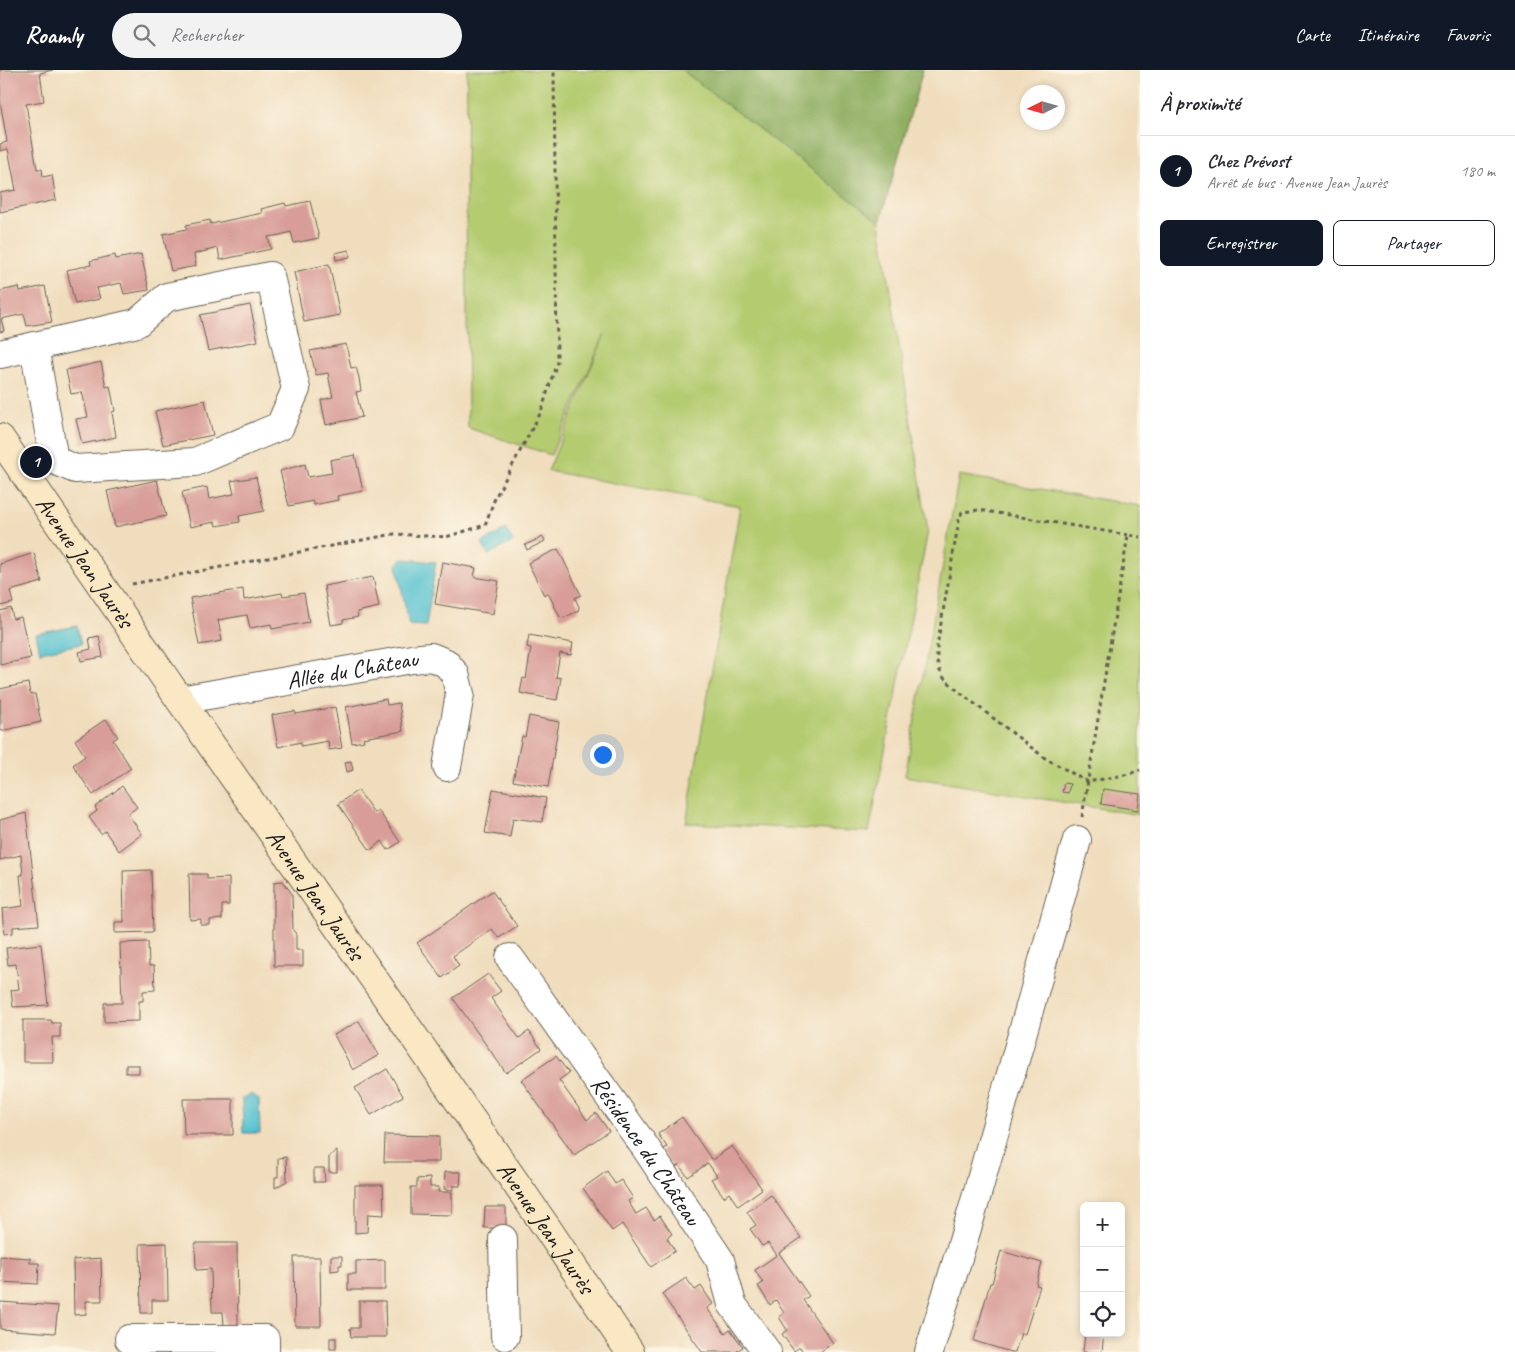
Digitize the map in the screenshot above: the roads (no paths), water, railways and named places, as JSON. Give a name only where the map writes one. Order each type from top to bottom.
[{"type":"main road","name":"Avenue Jean Jaurès","points":[[0,438],[547,1228],[630,1352]]},
{"type":"street","points":[[0,354],[34,346],[137,323],[167,297],[270,276],[296,389],[280,426],[195,462],[75,469],[54,460],[34,346]]},
{"type":"street","name":"Allée du Château","points":[[180,700],[402,660],[431,657],[446,663],[456,674],[460,694],[447,768]]},
{"type":"street","points":[[929,1352],[972,1212],[1078,840]]},
{"type":"street","name":"Résidence du Château","points":[[510,958],[644,1146],[720,1260],[732,1304],[767,1352]]},
{"type":"street","points":[[504,1239],[505,1336]]},
{"type":"street","points":[[129,1339],[265,1339],[265,1352]]},
{"type":"water","points":[[506,529],[513,542],[488,555],[482,543]]},
{"type":"water","points":[[403,559],[436,562],[426,626],[409,625],[397,567],[398,562]]},
{"type":"water","points":[[77,626],[81,644],[40,652],[36,634]]},
{"type":"water","points":[[251,1094],[259,1099],[260,1133],[243,1133],[242,1098],[246,1098]]},
{"type":"place","name":"Chez Prévost","points":[[36,462]]}]
